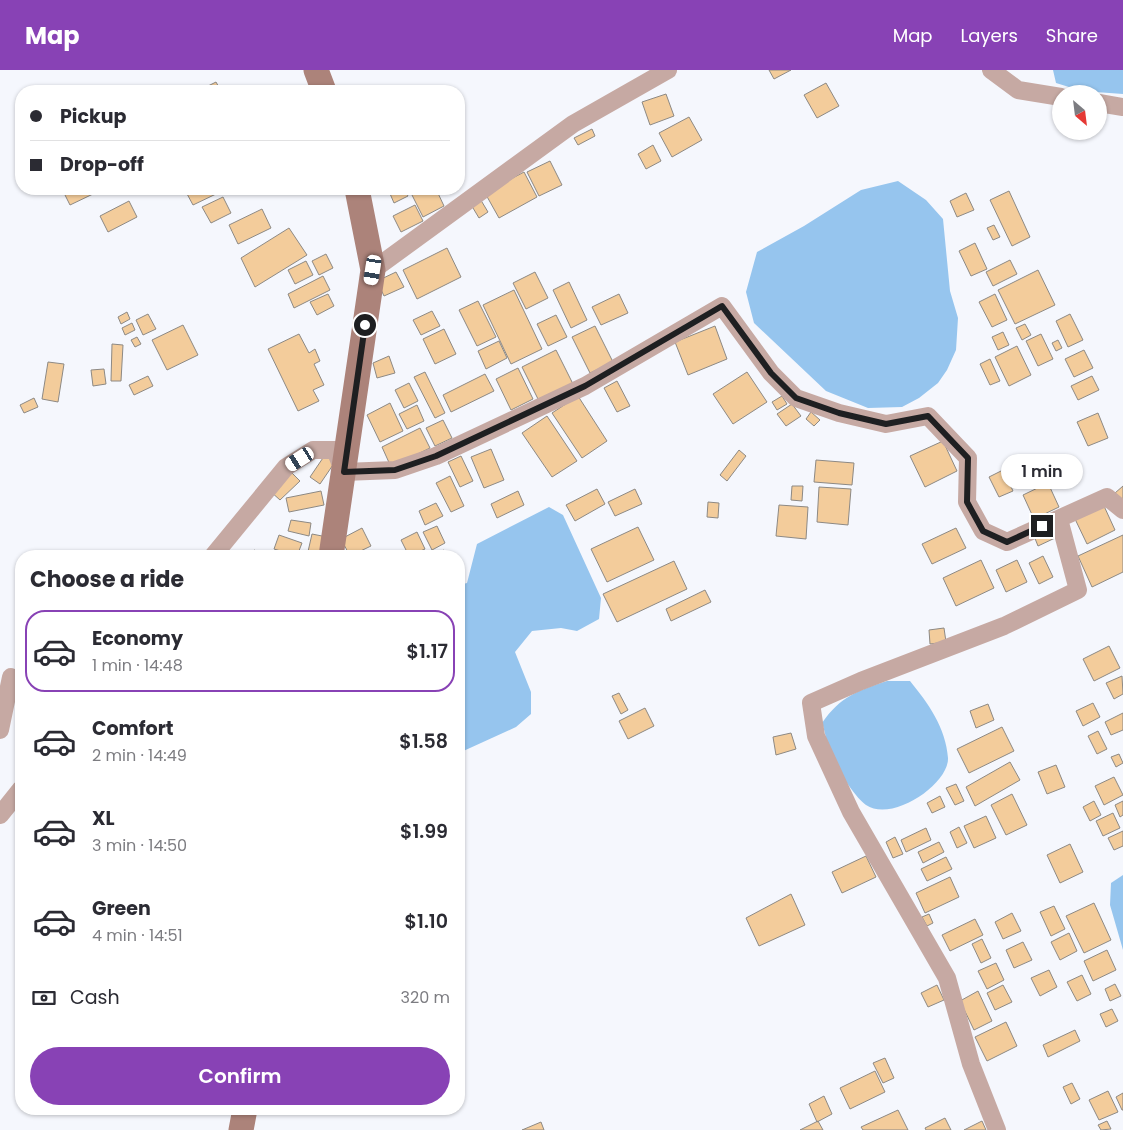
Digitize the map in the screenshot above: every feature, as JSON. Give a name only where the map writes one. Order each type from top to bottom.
[{"type":"main road","points":[[316,70],[322,85]]},
{"type":"main road","points":[[332,550],[373,270],[358,195]]},
{"type":"main road","points":[[241,1130],[244,1115]]},
{"type":"street","points":[[373,270],[573,124],[668,70]]},
{"type":"street","points":[[991,70],[1018,90],[1052,96]]},
{"type":"street","points":[[1108,104],[1123,107]]},
{"type":"street","points":[[218,550],[286,467],[313,450],[335,450],[344,472],[395,470],[436,456],[585,386],[722,306],[771,373],[796,398],[839,413],[886,424],[928,416],[968,458],[967,502],[983,531],[1007,542],[1107,497],[1123,510]]},
{"type":"street","points":[[997,1130],[971,1064],[947,978],[851,812],[816,736],[811,703],[860,680],[1004,626],[1078,590],[1059,518]]},
{"type":"street","points":[[0,730],[11,677]]},
{"type":"street","points":[[0,815],[15,796]]},
{"type":"water","points":[[1053,70],[1123,70],[1123,94],[1108,93],[1108,85],[1062,85],[1056,83]]},
{"type":"water","points":[[898,181],[926,200],[943,219],[950,291],[958,318],[956,350],[947,370],[938,383],[919,398],[902,407],[868,408],[826,391],[754,323],[746,292],[757,252],[804,226],[861,190]]},
{"type":"water","points":[[549,507],[563,515],[601,598],[599,619],[577,631],[561,628],[532,631],[515,652],[531,692],[531,714],[516,727],[465,750],[465,584],[467,583],[477,544]]},
{"type":"water","points":[[887,681],[910,681],[917,689],[940,726],[947,747],[948,758],[946,768],[939,779],[917,798],[904,805],[890,809],[877,809],[862,802],[843,777],[831,755],[822,723],[843,700],[867,688]]},
{"type":"water","points":[[1123,875],[1123,950],[1110,905],[1111,883]]},
{"type":"building","points":[[769,70],[791,70],[774,79]]},
{"type":"building","points":[[826,83],[839,106],[817,118],[804,95]]},
{"type":"building","points":[[666,94],[674,116],[650,125],[642,102]]},
{"type":"building","points":[[689,117],[702,140],[672,157],[659,133]]},
{"type":"building","points":[[592,129],[595,136],[578,145],[574,138]]},
{"type":"building","points":[[653,145],[661,161],[646,169],[638,154]]},
{"type":"building","points":[[550,161],[562,185],[539,196],[527,172]]},
{"type":"building","points":[[524,172],[537,197],[499,218],[485,193]]},
{"type":"building","points":[[1009,191],[1030,237],[1012,246],[990,200]]},
{"type":"building","points":[[966,193],[974,210],[957,217],[950,201]]},
{"type":"building","points":[[65,195],[91,195],[70,205]]},
{"type":"building","points":[[188,195],[214,195],[193,205]]},
{"type":"building","points":[[391,195],[408,196],[394,203]]},
{"type":"building","points":[[412,195],[439,195],[444,206],[423,217]]},
{"type":"building","points":[[223,197],[231,213],[211,223],[202,207]]},
{"type":"building","points":[[479,197],[488,212],[479,218],[470,203]]},
{"type":"building","points":[[129,201],[137,217],[108,232],[100,216]]},
{"type":"building","points":[[415,205],[423,221],[401,232],[393,216]]},
{"type":"building","points":[[262,209],[271,228],[238,244],[229,225]]},
{"type":"building","points":[[994,225],[1000,237],[993,240],[987,228]]},
{"type":"building","points":[[289,228],[307,255],[255,287],[241,258]]},
{"type":"building","points":[[975,243],[987,269],[971,276],[959,251]]},
{"type":"building","points":[[447,248],[461,277],[417,299],[403,270]]},
{"type":"building","points":[[326,254],[333,268],[319,275],[312,261]]},
{"type":"building","points":[[1010,260],[1017,274],[993,286],[986,272]]},
{"type":"building","points":[[306,261],[313,275],[295,284],[288,270]]},
{"type":"building","points":[[1038,270],[1055,305],[1015,324],[998,290]]},
{"type":"building","points":[[396,272],[404,287],[384,296],[377,281]]},
{"type":"building","points":[[535,272],[548,298],[526,309],[513,283]]},
{"type":"building","points":[[323,276],[330,290],[294,308],[288,294]]},
{"type":"building","points":[[569,282],[587,320],[571,328],[553,290]]},
{"type":"building","points":[[514,290],[542,349],[511,364],[483,305]]},
{"type":"building","points":[[328,294],[334,306],[317,315],[310,302]]},
{"type":"building","points":[[619,294],[628,313],[601,325],[592,307]]},
{"type":"building","points":[[995,294],[1007,320],[992,327],[979,302]]},
{"type":"building","points":[[478,301],[496,337],[477,346],[459,310]]},
{"type":"building","points":[[432,311],[440,326],[421,335],[413,320]]},
{"type":"building","points":[[127,312],[130,319],[121,324],[118,317]]},
{"type":"building","points":[[148,314],[156,329],[143,335],[136,320]]},
{"type":"building","points":[[1070,314],[1083,340],[1068,347],[1056,321]]},
{"type":"building","points":[[556,315],[567,337],[548,346],[537,324]]},
{"type":"building","points":[[132,323],[135,330],[125,335],[122,328]]},
{"type":"building","points":[[1025,324],[1031,335],[1022,340],[1016,328]]},
{"type":"building","points":[[183,325],[198,355],[167,370],[152,340]]},
{"type":"building","points":[[595,326],[613,362],[590,373],[572,337]]},
{"type":"building","points":[[715,326],[727,359],[688,375],[675,342]]},
{"type":"building","points":[[444,329],[456,354],[435,364],[423,339]]},
{"type":"building","points":[[1003,332],[1009,345],[998,350],[992,337]]},
{"type":"building","points":[[299,334],[309,353],[315,349],[320,361],[314,364],[324,385],[313,390],[319,401],[298,411],[268,349]]},
{"type":"building","points":[[1041,334],[1053,359],[1038,366],[1026,341]]},
{"type":"building","points":[[137,337],[141,344],[135,347],[131,340]]},
{"type":"building","points":[[1058,340],[1062,348],[1056,351],[1052,343]]},
{"type":"building","points":[[499,341],[507,358],[486,369],[478,351]]},
{"type":"building","points":[[112,344],[123,345],[121,381],[111,381]]},
{"type":"building","points":[[1017,346],[1031,375],[1009,386],[995,357]]},
{"type":"building","points":[[556,350],[574,386],[540,403],[522,367]]},
{"type":"building","points":[[1084,350],[1093,368],[1074,377],[1065,359]]},
{"type":"building","points":[[389,356],[395,373],[377,378],[373,363]]},
{"type":"building","points":[[990,359],[1000,381],[990,385],[980,364]]},
{"type":"building","points":[[48,362],[64,364],[58,402],[42,399]]},
{"type":"building","points":[[518,368],[533,399],[511,410],[496,379]]},
{"type":"building","points":[[104,369],[106,384],[93,386],[91,370]]},
{"type":"building","points":[[425,372],[445,413],[435,418],[414,377]]},
{"type":"building","points":[[747,372],[767,402],[733,424],[713,394]]},
{"type":"building","points":[[485,374],[494,391],[451,412],[443,395]]},
{"type":"building","points":[[148,376],[153,386],[134,395],[129,385]]},
{"type":"building","points":[[1092,376],[1099,390],[1078,400],[1071,386]]},
{"type":"building","points":[[617,381],[630,406],[617,412],[604,388]]},
{"type":"building","points":[[409,383],[418,401],[404,408],[395,390]]},
{"type":"building","points":[[578,396],[607,441],[582,458],[552,413]]},
{"type":"building","points":[[782,396],[787,404],[777,410],[772,402]]},
{"type":"building","points":[[34,398],[38,407],[24,413],[20,405]]},
{"type":"building","points":[[390,403],[403,431],[380,442],[367,415]]},
{"type":"building","points":[[792,404],[801,416],[786,426],[777,414]]},
{"type":"building","points":[[417,405],[424,421],[407,429],[399,414]]},
{"type":"building","points":[[811,412],[820,420],[814,426],[806,419]]},
{"type":"building","points":[[1098,413],[1108,438],[1088,446],[1077,422]]},
{"type":"building","points":[[547,416],[577,461],[552,477],[522,433]]},
{"type":"building","points":[[443,420],[452,438],[435,446],[426,428]]},
{"type":"building","points":[[420,428],[430,448],[391,467],[382,447]]},
{"type":"building","points":[[943,441],[957,471],[925,487],[910,456]]},
{"type":"building","points":[[491,449],[504,480],[484,488],[471,457]]},
{"type":"building","points":[[739,450],[746,456],[727,481],[720,475]]},
{"type":"building","points":[[327,452],[337,459],[320,484],[310,477]]},
{"type":"building","points":[[461,456],[473,481],[460,487],[448,462]]},
{"type":"building","points":[[816,460],[854,463],[852,485],[814,482]]},
{"type":"building","points":[[1003,470],[1013,491],[999,497],[989,477]]},
{"type":"building","points":[[290,471],[300,481],[280,500],[270,491]]},
{"type":"building","points":[[450,476],[464,506],[451,512],[436,483]]},
{"type":"building","points":[[1048,483],[1059,507],[1034,519],[1023,495]]},
{"type":"building","points":[[792,486],[803,486],[802,501],[791,500]]},
{"type":"building","points":[[1123,486],[1123,502],[1115,493]]},
{"type":"building","points":[[819,487],[851,489],[848,525],[817,522]]},
{"type":"building","points":[[597,489],[605,504],[575,521],[566,505]]},
{"type":"building","points":[[635,489],[642,504],[615,516],[608,502]]},
{"type":"building","points":[[321,491],[324,505],[289,512],[286,498]]},
{"type":"building","points":[[518,491],[524,505],[497,518],[491,504]]},
{"type":"building","points":[[708,502],[719,503],[718,518],[707,517]]},
{"type":"building","points":[[436,503],[443,516],[425,525],[419,511]]},
{"type":"building","points":[[779,505],[808,507],[806,539],[776,536]]},
{"type":"building","points":[[1104,506],[1115,530],[1087,544],[1075,519]]},
{"type":"building","points":[[291,520],[311,523],[309,536],[288,531]]},
{"type":"building","points":[[437,526],[445,543],[432,550],[423,532]]},
{"type":"building","points":[[638,527],[654,560],[607,582],[591,549]]},
{"type":"building","points":[[362,528],[371,546],[363,550],[347,550],[341,539]]},
{"type":"building","points":[[956,528],[966,548],[932,564],[922,544]]},
{"type":"building","points":[[1050,528],[1055,538],[1038,546],[1034,536]]},
{"type":"building","points":[[417,532],[425,549],[406,550],[401,540]]},
{"type":"building","points":[[312,534],[327,537],[324,550],[308,550]]},
{"type":"building","points":[[279,535],[302,543],[299,550],[274,549]]},
{"type":"building","points":[[1123,535],[1123,572],[1092,587],[1078,556]]},
{"type":"building","points":[[1043,556],[1053,577],[1039,584],[1029,563]]},
{"type":"building","points":[[981,560],[994,588],[956,606],[943,578]]},
{"type":"building","points":[[1017,560],[1027,582],[1006,592],[996,570]]},
{"type":"building","points":[[674,561],[687,589],[617,622],[603,594]]},
{"type":"building","points":[[705,590],[711,602],[671,621],[666,609]]},
{"type":"building","points":[[944,628],[946,642],[930,644],[929,630]]},
{"type":"building","points":[[1109,646],[1120,668],[1094,681],[1083,659]]},
{"type":"building","points":[[1122,676],[1123,694],[1114,699],[1106,683]]},
{"type":"building","points":[[619,693],[628,710],[621,714],[612,696]]},
{"type":"building","points":[[1093,703],[1100,717],[1083,726],[1076,711]]},
{"type":"building","points":[[988,704],[994,720],[976,728],[970,711]]},
{"type":"building","points":[[645,708],[654,726],[628,739],[619,721]]},
{"type":"building","points":[[1123,713],[1123,730],[1111,735],[1105,722]]},
{"type":"building","points":[[1002,727],[1014,751],[969,773],[957,749]]},
{"type":"building","points":[[1098,731],[1107,749],[1097,754],[1088,736]]},
{"type":"building","points":[[791,733],[796,749],[776,755],[773,737]]},
{"type":"building","points":[[1119,754],[1123,763],[1116,767],[1111,757]]},
{"type":"building","points":[[1010,762],[1020,780],[975,806],[966,787]]},
{"type":"building","points":[[1056,765],[1065,787],[1047,794],[1038,772]]},
{"type":"building","points":[[1114,777],[1123,795],[1104,805],[1095,786]]},
{"type":"building","points":[[956,784],[964,801],[955,805],[946,788]]},
{"type":"building","points":[[1012,794],[1027,825],[1006,835],[991,805]]},
{"type":"building","points":[[940,796],[945,807],[932,813],[927,803]]},
{"type":"building","points":[[1094,801],[1101,815],[1090,821],[1083,807]]},
{"type":"building","points":[[1123,801],[1123,815],[1120,817],[1115,805]]},
{"type":"building","points":[[1113,813],[1120,828],[1103,836],[1096,821]]},
{"type":"building","points":[[986,816],[996,838],[974,848],[964,826]]},
{"type":"building","points":[[959,827],[967,843],[957,848],[950,832]]},
{"type":"building","points":[[926,828],[931,840],[906,852],[901,840]]},
{"type":"building","points":[[1123,831],[1123,846],[1114,850],[1108,838]]},
{"type":"building","points":[[895,837],[903,854],[893,858],[886,842]]},
{"type":"building","points":[[939,842],[944,852],[923,863],[918,852]]},
{"type":"building","points":[[1070,844],[1083,872],[1060,883],[1047,855]]},
{"type":"building","points":[[866,856],[876,877],[842,893],[832,872]]},
{"type":"building","points":[[946,857],[952,869],[927,881],[921,869]]},
{"type":"building","points":[[950,877],[959,897],[925,913],[916,893]]},
{"type":"building","points":[[791,894],[805,925],[759,946],[746,918]]},
{"type":"building","points":[[1094,903],[1111,940],[1084,953],[1066,916]]},
{"type":"building","points":[[1054,906],[1065,929],[1051,936],[1040,912]]},
{"type":"building","points":[[1012,913],[1021,931],[1003,939],[995,922]]},
{"type":"building","points":[[929,914],[933,923],[927,926],[922,917]]},
{"type":"building","points":[[975,919],[983,935],[950,951],[942,935]]},
{"type":"building","points":[[1069,933],[1077,951],[1060,960],[1051,942]]},
{"type":"building","points":[[982,939],[991,958],[981,963],[972,944]]},
{"type":"building","points":[[1023,942],[1032,960],[1014,968],[1006,950]]},
{"type":"building","points":[[1107,950],[1116,970],[1093,981],[1084,961]]},
{"type":"building","points":[[996,963],[1004,980],[987,989],[978,971]]},
{"type":"building","points":[[1049,970],[1057,987],[1040,996],[1031,978]]},
{"type":"building","points":[[1082,975],[1091,994],[1077,1001],[1067,982]]},
{"type":"building","points":[[1115,984],[1121,996],[1110,1001],[1105,989]]},
{"type":"building","points":[[937,985],[944,1000],[928,1007],[921,993]]},
{"type":"building","points":[[1003,985],[1012,1002],[995,1010],[987,993]]},
{"type":"building","points":[[978,991],[992,1021],[974,1030],[960,1001]]},
{"type":"building","points":[[1112,1009],[1118,1021],[1106,1027],[1100,1014]]},
{"type":"building","points":[[1006,1022],[1017,1046],[987,1061],[975,1037]]},
{"type":"building","points":[[1075,1030],[1080,1041],[1048,1057],[1043,1045]]},
{"type":"building","points":[[885,1058],[894,1078],[883,1083],[873,1063]]},
{"type":"building","points":[[875,1071],[885,1092],[850,1109],[840,1088]]},
{"type":"building","points":[[1072,1083],[1080,1099],[1071,1104],[1063,1087]]},
{"type":"building","points":[[1108,1091],[1118,1112],[1099,1120],[1089,1100]]},
{"type":"building","points":[[1123,1093],[1123,1110],[1122,1110],[1116,1097]]},
{"type":"building","points":[[824,1096],[832,1114],[817,1122],[809,1104]]},
{"type":"building","points":[[898,1110],[908,1130],[863,1130],[861,1127]]},
{"type":"building","points":[[945,1118],[951,1130],[926,1130],[925,1128]]},
{"type":"building","points":[[818,1121],[823,1130],[800,1130]]},
{"type":"building","points":[[982,1121],[986,1130],[964,1130]]},
{"type":"building","points":[[1107,1121],[1111,1129],[1101,1130],[1098,1125]]},
{"type":"building","points":[[541,1122],[544,1130],[522,1130]]},
{"type":"route","points":[[365,325],[344,472],[395,470],[436,456],[585,386],[722,306],[771,373],[796,398],[839,413],[886,424],[928,416],[968,458],[967,502],[983,531],[1007,542],[1042,526]]}]
